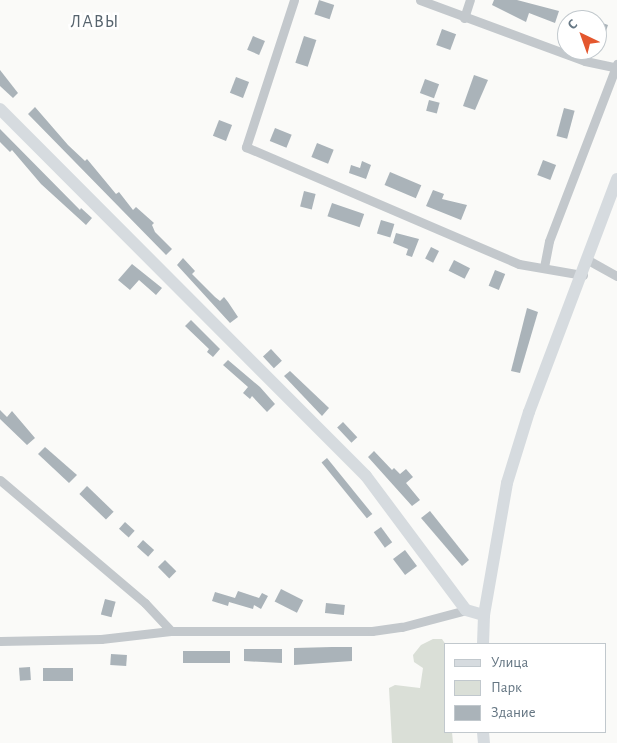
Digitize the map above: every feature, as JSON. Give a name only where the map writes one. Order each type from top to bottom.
[{"type":"street","points":[[294,0],[246,147],[519,264],[583,275]]},
{"type":"street","points":[[420,0],[464,18],[585,61],[616,66],[549,241],[544,268]]},
{"type":"street","points":[[464,18],[470,0]]},
{"type":"street","points":[[0,109],[366,476],[466,610]]},
{"type":"street","points":[[483,643],[484,615],[507,483],[529,412],[583,275],[617,178]]},
{"type":"street","points":[[588,260],[617,276]]},
{"type":"street","points":[[0,480],[146,603],[171,630]]},
{"type":"street","points":[[0,641],[101,639],[171,630],[372,631],[402,627],[466,610],[484,615]]},
{"type":"green space","points":[[433,639],[442,639],[445,643],[444,733],[452,733],[453,743],[392,743],[389,688],[395,685],[420,688],[423,668],[414,662],[413,655],[421,645]]},
{"type":"building","points":[[319,0],[334,5],[330,19],[314,14]]},
{"type":"building","points":[[494,0],[517,0],[557,10],[557,17],[555,23],[529,13],[526,22],[492,5]]},
{"type":"building","points":[[442,29],[456,34],[450,50],[436,45]]},
{"type":"building","points":[[253,36],[265,41],[259,55],[247,50]]},
{"type":"building","points":[[304,36],[316,40],[308,67],[295,63]]},
{"type":"building","points":[[0,70],[18,93],[13,98],[0,86]]},
{"type":"building","points":[[474,75],[488,80],[475,110],[463,106]]},
{"type":"building","points":[[236,77],[249,82],[243,98],[230,93]]},
{"type":"building","points":[[425,79],[439,84],[434,98],[420,93]]},
{"type":"building","points":[[429,100],[440,103],[437,113],[426,111]]},
{"type":"building","points":[[35,107],[68,145],[85,161],[87,159],[116,194],[119,192],[133,210],[136,207],[154,223],[152,225],[155,232],[172,249],[166,255],[28,114]]},
{"type":"building","points":[[564,108],[575,111],[567,139],[556,136]]},
{"type":"building","points":[[219,120],[232,125],[226,141],[213,136]]},
{"type":"building","points":[[275,128],[292,135],[286,148],[270,141]]},
{"type":"building","points":[[0,129],[80,210],[81,208],[92,218],[86,225],[41,184],[12,150],[10,152],[0,142]]},
{"type":"building","points":[[317,143],[334,150],[328,164],[311,157]]},
{"type":"building","points":[[543,160],[556,165],[550,180],[537,175]]},
{"type":"building","points":[[362,161],[371,165],[366,179],[349,173],[351,165],[360,168]]},
{"type":"building","points":[[390,172],[421,185],[416,198],[385,185]]},
{"type":"building","points":[[433,190],[444,194],[442,199],[467,205],[461,220],[426,206]]},
{"type":"building","points":[[304,191],[316,194],[312,209],[300,207]]},
{"type":"building","points":[[332,203],[364,214],[360,227],[327,216]]},
{"type":"building","points":[[381,220],[394,224],[390,237],[377,233]]},
{"type":"building","points":[[396,233],[419,239],[412,257],[406,255],[408,249],[393,243]]},
{"type":"building","points":[[431,247],[439,251],[433,263],[425,259]]},
{"type":"building","points":[[183,258],[195,271],[192,274],[220,301],[224,297],[238,317],[230,323],[177,265]]},
{"type":"building","points":[[454,260],[470,268],[465,279],[449,271]]},
{"type":"building","points":[[132,264],[162,288],[156,295],[139,280],[130,290],[118,280]]},
{"type":"building","points":[[495,270],[505,274],[499,290],[489,286]]},
{"type":"building","points":[[527,308],[538,312],[520,373],[511,371]]},
{"type":"building","points":[[191,320],[220,349],[213,357],[207,352],[209,349],[185,326]]},
{"type":"building","points":[[271,349],[282,361],[274,368],[263,357]]},
{"type":"building","points":[[228,360],[260,387],[275,404],[267,412],[252,396],[250,399],[243,393],[248,387],[223,365]]},
{"type":"building","points":[[290,371],[329,408],[322,416],[284,376]]},
{"type":"building","points":[[0,410],[7,417],[12,411],[35,438],[27,445],[0,419]]},
{"type":"building","points":[[343,422],[357,437],[351,443],[337,427]]},
{"type":"building","points":[[45,447],[77,475],[69,483],[38,454]]},
{"type":"building","points":[[374,451],[392,470],[394,468],[400,474],[406,469],[413,477],[406,483],[420,500],[412,506],[368,457]]},
{"type":"building","points":[[327,458],[372,514],[367,518],[322,462]]},
{"type":"building","points":[[87,486],[114,512],[106,520],[79,494]]},
{"type":"building","points":[[430,511],[469,560],[462,566],[421,518]]},
{"type":"building","points":[[125,522],[135,531],[129,537],[119,529]]},
{"type":"building","points":[[381,527],[392,542],[385,548],[374,532]]},
{"type":"building","points":[[143,540],[154,550],[148,557],[137,547]]},
{"type":"building","points":[[405,550],[417,566],[405,575],[393,559]]},
{"type":"building","points":[[165,560],[176,571],[169,578],[158,567]]},
{"type":"building","points":[[281,589],[303,600],[297,613],[275,601]]},
{"type":"building","points":[[238,591],[259,598],[262,593],[268,596],[261,609],[254,605],[253,609],[229,602],[228,606],[212,601],[215,592],[235,598]]},
{"type":"building","points":[[105,599],[116,602],[111,617],[101,614]]},
{"type":"building","points":[[326,603],[345,605],[344,615],[325,613]]},
{"type":"building","points":[[352,647],[352,661],[294,665],[294,648]]},
{"type":"building","points":[[244,649],[282,649],[282,663],[244,661]]},
{"type":"building","points":[[183,651],[230,651],[230,663],[183,663]]},
{"type":"building","points":[[111,654],[127,655],[126,666],[110,665]]},
{"type":"building","points":[[30,667],[31,680],[20,681],[19,668]]},
{"type":"building","points":[[43,668],[73,668],[73,681],[43,681]]},
{"type":"district","name":"ЛАВЫ","points":[[95,22]]}]
